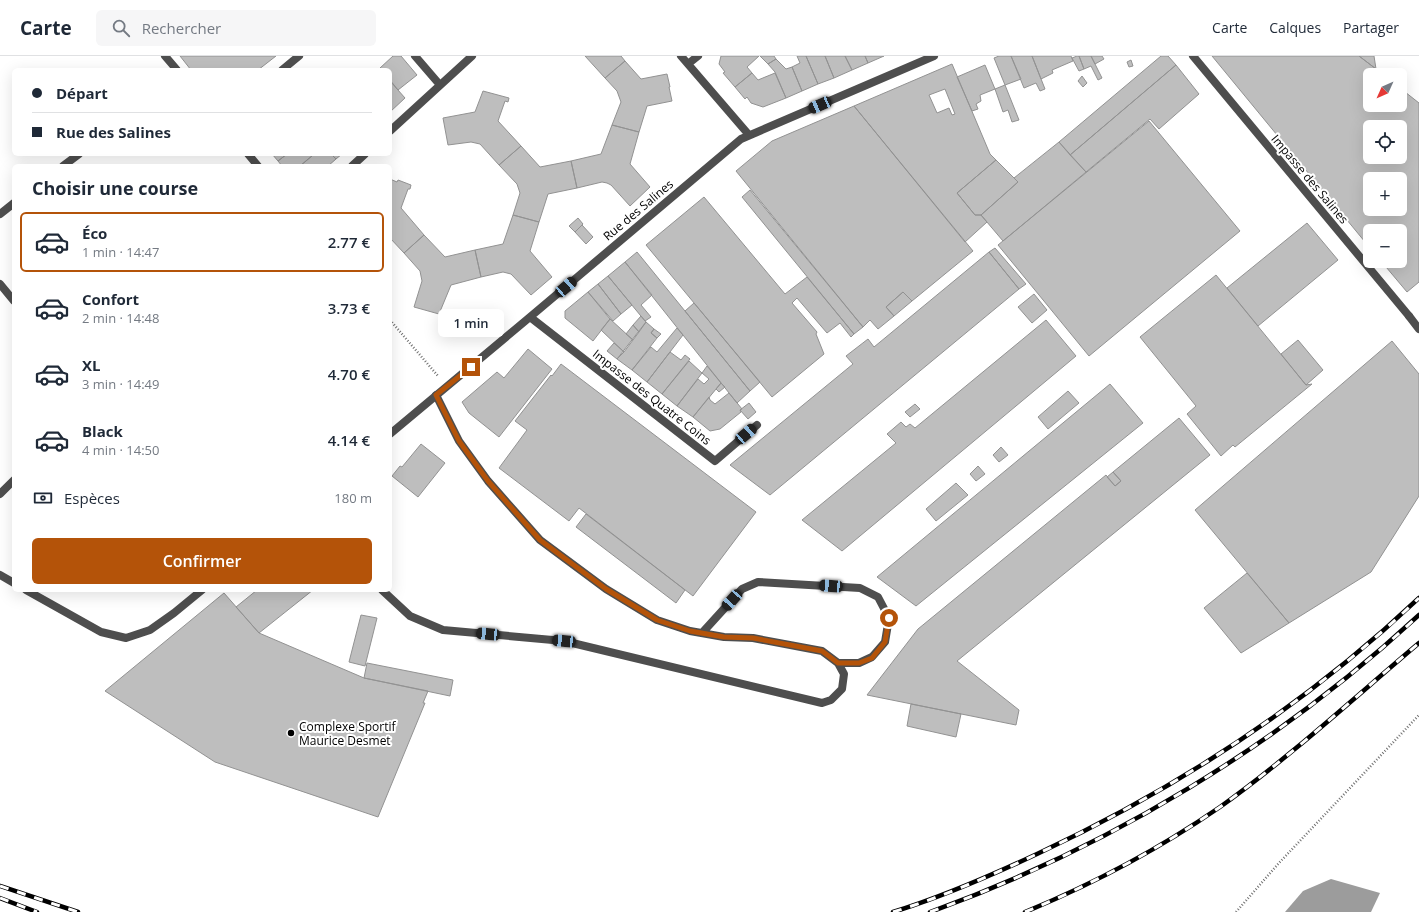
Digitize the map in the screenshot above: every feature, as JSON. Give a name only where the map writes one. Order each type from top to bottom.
[{"type":"street","points":[[165,56],[175,68]]},
{"type":"street","points":[[284,68],[299,56]]},
{"type":"street","points":[[415,56],[440,85]]},
{"type":"street","points":[[392,129],[472,56]]},
{"type":"street","points":[[681,56],[749,135]]},
{"type":"street","points":[[688,64],[698,56]]},
{"type":"street","name":"Rue des Salines","points":[[392,432],[732,146],[749,135],[934,56]]},
{"type":"street","name":"Impasse des Salines","points":[[1193,56],[1419,328]]},
{"type":"street","points":[[66,164],[76,156]]},
{"type":"street","points":[[250,156],[256,164]]},
{"type":"street","points":[[354,164],[363,156]]},
{"type":"street","points":[[0,214],[12,205]]},
{"type":"street","points":[[0,284],[12,299]]},
{"type":"street","name":"Impasse des Quatre Coins","points":[[530,317],[715,461],[757,425]]},
{"type":"street","points":[[384,592],[410,616],[443,630],[564,641],[822,703],[831,700],[842,689],[844,674],[838,663],[822,651],[753,638],[724,637],[690,631],[657,620],[606,589],[540,540],[488,481],[459,441],[436,395]]},
{"type":"street","points":[[0,494],[12,482]]},
{"type":"street","points":[[0,575],[12,582]]},
{"type":"street","points":[[702,633],[742,589],[758,582],[860,588],[878,597],[889,618],[885,642],[872,658],[859,663],[838,663]]},
{"type":"street","points":[[30,592],[101,632],[126,638],[150,630],[200,592]]},
{"type":"path","points":[[392,322],[447,386]]},
{"type":"path","points":[[1236,912],[1279,863],[1419,715]]},
{"type":"shaded area","points":[[1331,879],[1380,893],[1371,912],[1285,912],[1303,891]]},
{"type":"building","points":[[180,56],[276,56],[261,68],[189,68]]},
{"type":"building","points":[[393,56],[401,56],[417,75],[398,90],[392,82],[392,68],[380,68]]},
{"type":"building","points":[[585,56],[621,56],[625,61],[605,78]]},
{"type":"building","points":[[721,56],[759,56],[747,67],[752,73],[735,87],[723,73],[725,72],[719,64]]},
{"type":"building","points":[[760,56],[774,56],[776,59],[768,64]]},
{"type":"building","points":[[797,56],[806,56],[818,84],[802,91],[792,67],[800,63]]},
{"type":"building","points":[[806,56],[825,56],[834,78],[818,84]]},
{"type":"building","points":[[825,56],[845,56],[852,70],[834,78]]},
{"type":"building","points":[[845,56],[865,56],[868,63],[852,70]]},
{"type":"building","points":[[865,56],[884,56],[868,63]]},
{"type":"building","points":[[999,56],[1011,56],[1021,79],[1005,85],[994,58]]},
{"type":"building","points":[[1011,56],[1032,56],[1045,89],[1040,91],[1036,83],[1024,88]]},
{"type":"building","points":[[1032,56],[1071,56],[1073,61],[1052,70],[1053,73],[1041,79]]},
{"type":"building","points":[[1079,56],[1084,69],[1079,71],[1072,58]]},
{"type":"building","points":[[1079,56],[1091,56],[1102,78],[1098,80],[1091,66],[1084,69]]},
{"type":"building","points":[[1091,56],[1102,56],[1104,59],[1095,64]]},
{"type":"building","points":[[1161,56],[1168,56],[1176,65],[1070,155],[1059,142]]},
{"type":"building","points":[[1212,56],[1359,56],[1375,68],[1363,68],[1363,112],[1407,112],[1407,94],[1419,103],[1419,282],[1407,292],[1387,268],[1407,268],[1407,224],[1363,224],[1363,239]]},
{"type":"building","points":[[1359,56],[1374,56],[1375,68]]},
{"type":"building","points":[[776,59],[786,69],[792,67],[802,91],[786,98],[775,72],[768,64]]},
{"type":"building","points":[[1131,60],[1133,66],[1129,67],[1127,62]]},
{"type":"building","points":[[625,61],[641,79],[667,74],[670,87],[672,101],[647,106],[639,132],[612,125],[621,102],[617,91],[605,78]]},
{"type":"building","points":[[952,64],[990,154],[996,160],[957,193],[975,215],[981,215],[987,222],[965,242],[854,106]],"holes":[[[945,89],[955,114],[952,115],[949,108],[937,113],[929,95]]]},
{"type":"building","points":[[985,65],[995,89],[980,95],[981,101],[976,104],[978,109],[972,111],[957,77]]},
{"type":"building","points":[[1176,65],[1199,94],[1159,129],[1150,119],[1086,172],[1070,155]]},
{"type":"building","points":[[752,73],[758,80],[775,73],[786,98],[763,107],[751,103],[747,97],[745,99],[735,87]]},
{"type":"building","points":[[1082,76],[1087,83],[1083,87],[1078,81]]},
{"type":"building","points":[[392,83],[405,98],[392,110]]},
{"type":"building","points":[[1005,85],[1019,120],[1012,122],[1008,110],[1003,112],[995,89]]},
{"type":"building","points":[[483,91],[509,98],[508,102],[505,101],[498,121],[521,146],[499,165],[480,144],[471,142],[448,145],[443,118],[475,112]]},
{"type":"building","points":[[854,106],[973,251],[912,301],[903,292],[886,307],[894,316],[878,329],[870,320],[863,327],[736,171],[772,141]]},
{"type":"building","points":[[1149,121],[1240,231],[1089,356],[998,245]]},
{"type":"building","points":[[612,125],[639,132],[630,164],[650,187],[630,206],[611,185],[607,183],[602,182],[577,188],[571,161],[601,154]]},
{"type":"building","points":[[1059,142],[1086,172],[1003,241],[981,215],[1018,182],[1014,178]]},
{"type":"building","points":[[521,146],[540,167],[571,161],[577,188],[548,194],[539,222],[513,215],[520,193],[517,184],[499,165]]},
{"type":"building","points":[[274,156],[284,156],[278,161]]},
{"type":"building","points":[[284,156],[312,156],[302,164],[280,164],[278,161]]},
{"type":"building","points":[[312,156],[333,156],[336,159],[330,164],[302,164]]},
{"type":"building","points":[[996,160],[1018,182],[981,215],[975,215],[957,193]]},
{"type":"building","points":[[392,180],[397,182],[398,180],[411,185],[401,208],[424,235],[404,253],[392,240]]},
{"type":"building","points":[[750,190],[863,327],[854,334],[742,197]]},
{"type":"building","points":[[704,197],[785,294],[807,277],[854,334],[851,337],[840,323],[827,333],[797,298],[792,303],[817,332],[816,334],[824,354],[772,397],[646,245]]},
{"type":"building","points":[[513,215],[539,222],[530,251],[552,277],[531,295],[511,274],[503,272],[481,277],[475,250],[503,244]]},
{"type":"building","points":[[578,218],[583,224],[575,232],[569,226]]},
{"type":"building","points":[[1307,223],[1338,260],[1258,326],[1227,288]]},
{"type":"building","points":[[582,225],[593,237],[586,244],[575,232]]},
{"type":"building","points":[[424,235],[445,257],[475,250],[481,277],[451,285],[439,314],[414,307],[422,281],[420,271],[404,253]]},
{"type":"building","points":[[995,248],[1026,284],[1019,289],[989,252]]},
{"type":"building","points":[[637,252],[750,391],[737,403],[625,262]]},
{"type":"building","points":[[989,252],[1019,289],[770,495],[730,465],[853,364],[846,356],[868,339],[874,347]]},
{"type":"building","points":[[625,262],[652,295],[641,305],[651,317],[645,321],[608,276]]},
{"type":"building","points":[[1216,275],[1306,385],[1312,384],[1235,447],[1233,445],[1221,456],[1187,414],[1196,406],[1140,337]]},
{"type":"building","points":[[608,276],[632,305],[621,314],[598,284]]},
{"type":"building","points":[[598,284],[621,314],[613,321],[588,292]]},
{"type":"building","points":[[588,292],[610,319],[593,341],[565,318],[565,311]]},
{"type":"building","points":[[903,292],[912,301],[894,316],[886,307]]},
{"type":"building","points":[[1034,294],[1047,310],[1032,323],[1018,307]]},
{"type":"building","points":[[694,303],[760,382],[750,391],[685,311]]},
{"type":"building","points":[[641,316],[646,322],[639,332],[633,325]]},
{"type":"building","points":[[610,319],[633,340],[624,352],[601,330]]},
{"type":"building","points":[[1046,320],[1076,356],[842,551],[802,520],[896,443],[887,434],[901,422],[906,427],[910,424],[915,428]]},
{"type":"building","points":[[646,322],[654,329],[651,333],[657,338],[632,370],[617,359]]},
{"type":"building","points":[[633,325],[639,332],[633,340],[626,334]]},
{"type":"building","points":[[677,328],[683,335],[647,382],[632,370],[651,347],[657,352]]},
{"type":"building","points":[[654,329],[661,334],[657,338],[651,333]]},
{"type":"building","points":[[1298,340],[1323,370],[1306,385],[1281,354]]},
{"type":"building","points":[[1392,341],[1419,374],[1419,496],[1371,572],[1289,623],[1195,510]]},
{"type":"building","points":[[614,343],[624,352],[617,359],[607,351]]},
{"type":"building","points":[[528,349],[552,369],[499,437],[469,413],[462,402],[497,372],[504,378]]},
{"type":"building","points":[[670,352],[681,360],[685,355],[690,359],[662,394],[647,382]]},
{"type":"building","points":[[689,361],[702,373],[677,406],[662,394]]},
{"type":"building","points":[[561,364],[756,512],[693,596],[579,508],[569,521],[499,468],[527,430],[515,421]]},
{"type":"building","points":[[707,366],[721,383],[693,417],[677,406],[698,379],[704,384],[709,379],[702,373]]},
{"type":"building","points":[[721,383],[725,387],[719,392],[716,389]]},
{"type":"building","points":[[1110,384],[1143,423],[916,606],[877,577]]},
{"type":"building","points":[[1068,391],[1079,403],[1048,429],[1038,417]]},
{"type":"building","points":[[729,393],[742,409],[740,410],[741,412],[720,429],[710,431],[693,417],[709,397],[715,404]]},
{"type":"building","points":[[749,403],[756,412],[748,419],[740,410]]},
{"type":"building","points":[[915,404],[920,409],[910,417],[905,412]]},
{"type":"building","points":[[1179,418],[1210,455],[957,661],[1019,710],[1016,725],[867,695],[918,629],[1106,475],[1115,486],[1121,481],[1113,472]]},
{"type":"building","points":[[421,444],[445,463],[418,497],[392,476],[400,466],[402,467]]},
{"type":"building","points":[[1001,447],[1008,455],[999,462],[993,455]]},
{"type":"building","points":[[978,466],[985,474],[976,481],[970,474]]},
{"type":"building","points":[[1113,472],[1121,481],[1115,486],[1107,477]]},
{"type":"building","points":[[956,483],[968,495],[936,521],[926,509]]},
{"type":"building","points":[[586,514],[685,590],[676,603],[576,527]]},
{"type":"building","points":[[1247,573],[1289,623],[1241,653],[1204,608]]},
{"type":"building","points":[[255,592],[310,592],[259,633],[236,607]]},
{"type":"building","name":"Complexe Sportif Maurice Desmet","points":[[224,593],[259,633],[364,678],[428,691],[423,703],[425,703],[378,817],[215,762],[105,691]]},
{"type":"building","points":[[361,615],[377,618],[365,666],[349,662]]},
{"type":"building","points":[[367,663],[453,680],[450,696],[364,678]]},
{"type":"building","points":[[911,704],[961,714],[956,737],[907,726]]},
{"type":"railway","points":[[893,912],[966,886],[1037,854],[1089,829],[1189,772],[1238,741],[1332,674],[1419,598]]},
{"type":"railway","points":[[930,912],[996,886],[1062,857],[1126,824],[1189,788],[1250,749],[1309,707],[1365,662],[1419,615]]},
{"type":"railway","points":[[1025,912],[1076,890],[1125,865],[1220,807],[1297,748],[1419,643]]},
{"type":"railway","points":[[0,886],[78,912]]},
{"type":"railway","points":[[0,898],[37,912]]},
{"type":"place","name":"Complexe Sportif Maurice Desmet","points":[[291,733]]},
{"type":"route","points":[[471,367],[436,395],[459,441],[488,481],[540,540],[618,597],[657,620],[690,631],[724,637],[753,638],[822,651],[838,663],[859,663],[872,658],[885,642],[889,618]]}]
